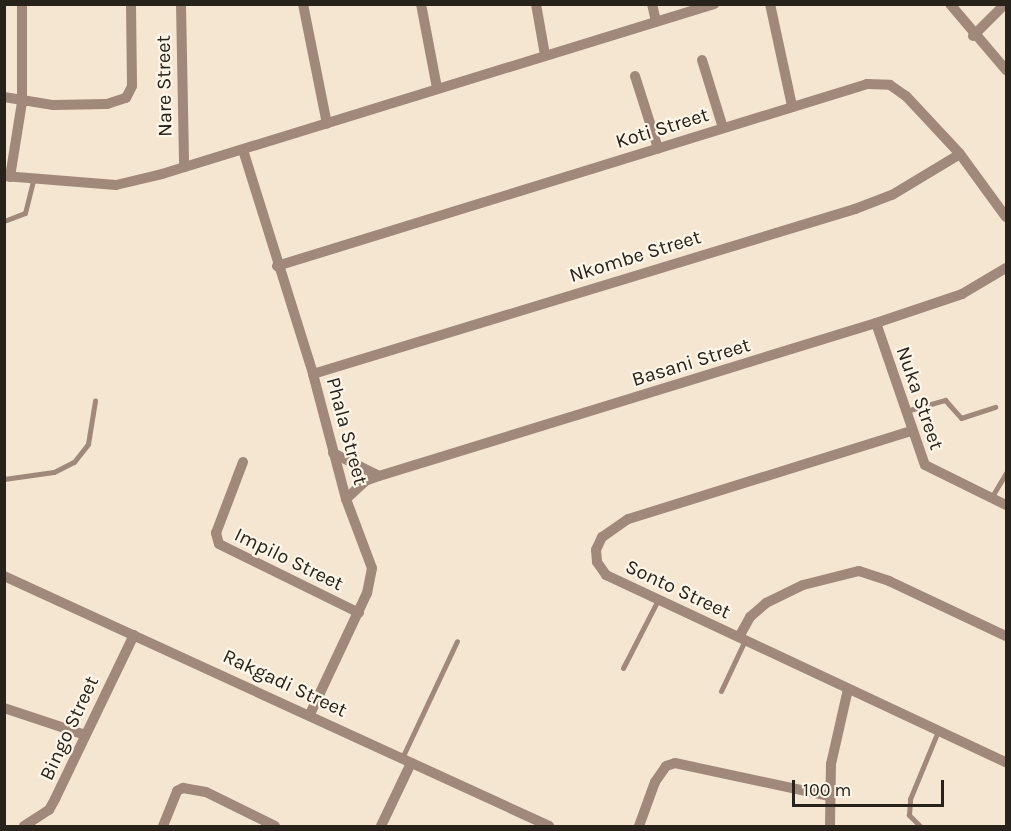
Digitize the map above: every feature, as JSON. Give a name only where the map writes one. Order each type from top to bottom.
[{"type":"street","points":[[22,4],[22,102],[7,176],[33,180],[116,185],[243,150],[714,4]]},
{"type":"street","points":[[4,97],[22,102],[87,105],[126,98],[132,86],[131,4]]},
{"type":"street","name":"Nare Street","points":[[181,4],[184,167]]},
{"type":"street","points":[[303,4],[327,124]]},
{"type":"street","points":[[421,4],[437,88]]},
{"type":"street","points":[[536,4],[545,55]]},
{"type":"street","points":[[652,4],[657,21]]},
{"type":"street","points":[[770,4],[792,106]]},
{"type":"street","points":[[950,4],[973,36],[1006,70]]},
{"type":"street","points":[[973,36],[1005,4]]},
{"type":"street","points":[[702,60],[723,128]]},
{"type":"street","points":[[635,76],[658,148]]},
{"type":"street","name":"Koti Street","points":[[277,266],[867,84],[890,85],[906,96],[960,154],[1006,217]]},
{"type":"street","name":"Phala Street","points":[[243,150],[277,266],[313,374],[346,499],[372,568],[359,613],[309,714]]},
{"type":"street","name":"Nkombe Street","points":[[313,374],[855,208],[892,195],[960,154]]},
{"type":"street","name":"Basani Street","points":[[346,499],[365,481],[379,476],[876,323],[962,294],[1006,268]]},
{"type":"street","name":"Nuka Street","points":[[876,323],[921,459],[930,470],[1006,505]]},
{"type":"street","name":"Sonto Street","points":[[911,431],[612,527],[596,550],[600,569],[658,600],[1006,762]]},
{"type":"street","points":[[333,453],[379,476]]},
{"type":"street","name":"Impilo Street","points":[[243,462],[216,533],[219,544],[359,613]]},
{"type":"street","points":[[742,639],[750,617],[766,603],[803,585],[859,571],[889,581],[1006,636]]},
{"type":"street","name":"Rakgadi Street","points":[[4,576],[549,826]]},
{"type":"street","name":"Bingo Street","points":[[24,826],[49,810],[134,635]]},
{"type":"street","points":[[830,826],[829,796],[834,744],[848,689]]},
{"type":"street","points":[[4,708],[85,735]]},
{"type":"street","points":[[381,826],[406,760]]},
{"type":"street","points":[[639,826],[655,782],[670,764],[829,796]]},
{"type":"street","points":[[163,826],[177,791],[183,788],[206,792],[275,826]]},
{"type":"lane","points":[[4,221],[25,213],[33,180]]},
{"type":"lane","points":[[904,411],[945,400],[961,418],[995,407]]},
{"type":"lane","points":[[4,479],[54,472],[74,462],[88,444],[95,401]]},
{"type":"lane","points":[[991,498],[1006,473]]},
{"type":"lane","points":[[622,669],[658,600]]},
{"type":"lane","points":[[721,691],[742,639]]},
{"type":"lane","points":[[406,760],[457,641]]},
{"type":"lane","points":[[920,826],[909,815],[910,800],[939,731]]}]
